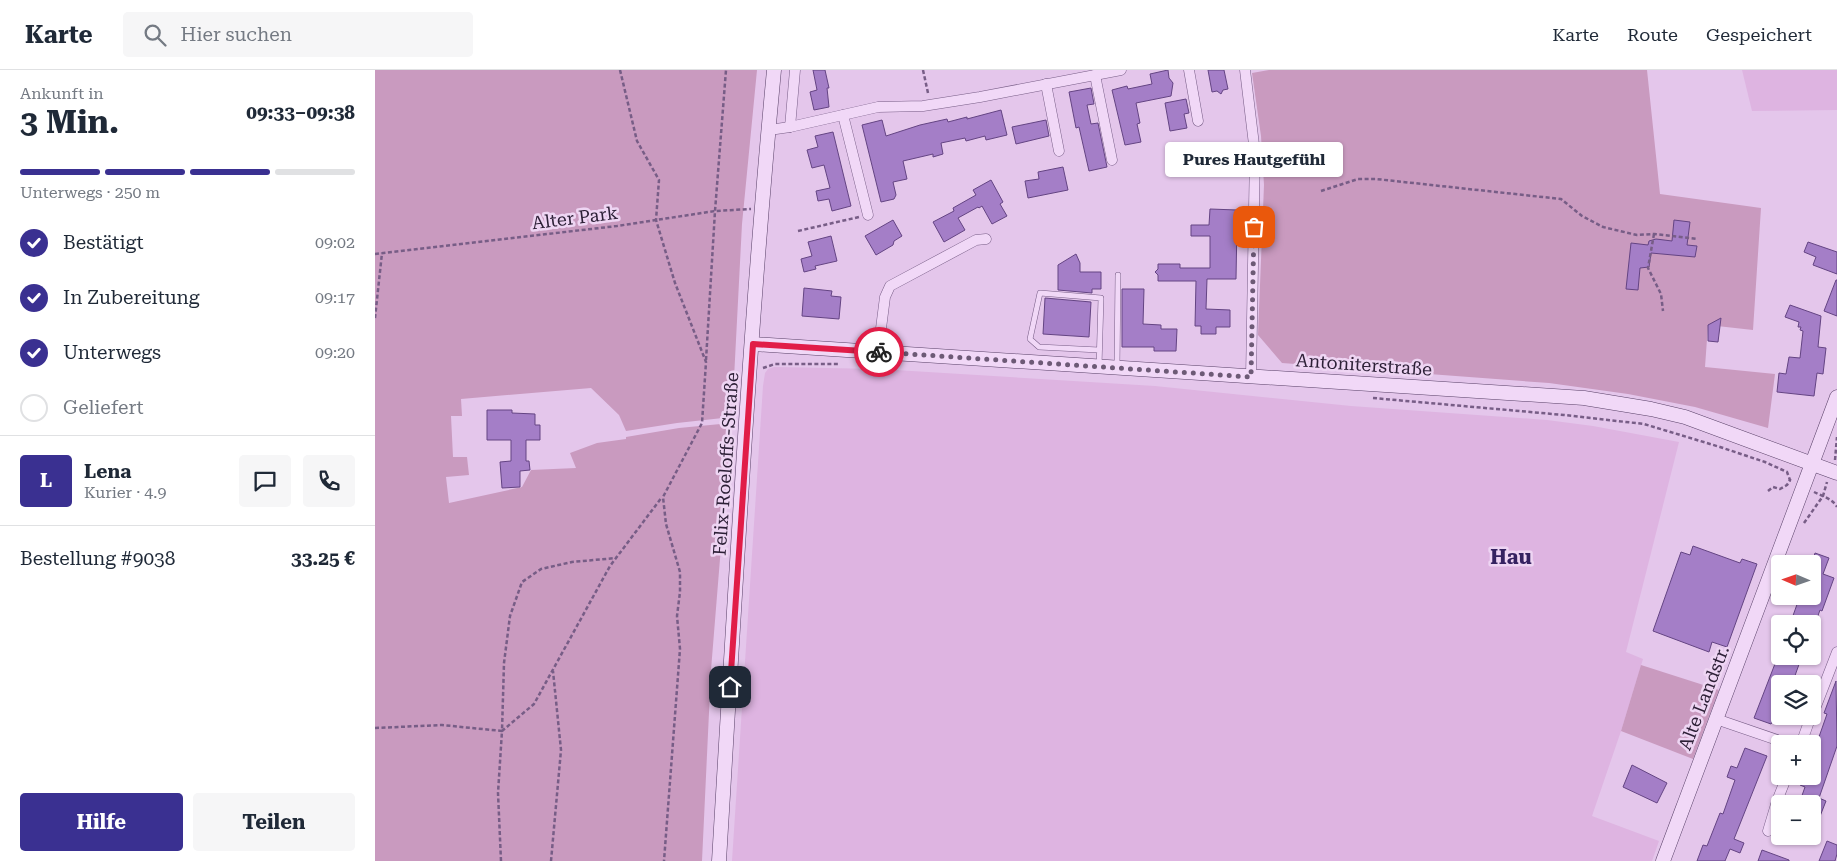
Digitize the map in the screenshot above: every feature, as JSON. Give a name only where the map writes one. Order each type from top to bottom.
[{"type":"street","name":"Felix-Roeloffs-Straße","points":[[719,861],[762,208],[774,70]]},
{"type":"street","points":[[790,127],[795,70]]},
{"type":"street","points":[[769,130],[879,107],[923,106],[1121,70]]},
{"type":"street","points":[[1189,70],[1198,121]]},
{"type":"street","points":[[1245,70],[1255,153],[1251,377]]},
{"type":"street","points":[[1095,75],[1112,160]]},
{"type":"street","points":[[1046,84],[1059,151]]},
{"type":"street","points":[[843,115],[867,215]]},
{"type":"street","points":[[878,352],[885,297],[890,286],[976,240],[986,239]]},
{"type":"street","name":"Antoniterstraße","points":[[753,344],[1583,398],[1651,409],[1685,417],[1813,464],[1832,477]]},
{"type":"street","points":[[1813,464],[1837,397]]},
{"type":"street","name":"Alte Landstr.","points":[[1663,861],[1780,547],[1813,464]]},
{"type":"street","points":[[1821,692],[1837,652]]},
{"type":"street","points":[[1716,718],[1771,738]]},
{"type":"street","points":[[1768,831],[1783,785]]},
{"type":"lane","points":[[1117,368],[1118,275]]},
{"type":"lane","points":[[1099,350],[1039,347],[1030,339],[1040,293],[1101,298],[1099,366]]},
{"type":"path","points":[[620,70],[637,141],[659,180],[656,220],[675,283],[706,362]]},
{"type":"path","points":[[375,728],[442,725],[502,731],[534,704],[610,566],[663,496],[702,423],[726,70]]},
{"type":"path","points":[[923,70],[928,93],[923,106]]},
{"type":"path","points":[[1321,192],[1358,179],[1376,179],[1561,199],[1582,216],[1603,227],[1637,235],[1654,234],[1698,239]]},
{"type":"path","name":"Alter Park","points":[[375,254],[598,229],[715,211],[762,208]]},
{"type":"path","points":[[798,231],[867,215]]},
{"type":"path","points":[[1654,234],[1648,268],[1661,294],[1663,311]]},
{"type":"path","points":[[375,318],[382,253]]},
{"type":"path","points":[[763,368],[781,364],[846,364]]},
{"type":"path","points":[[1369,398],[1644,424],[1765,462],[1787,472],[1790,480],[1787,485],[1780,489],[1773,487],[1768,492]]},
{"type":"path","points":[[1804,524],[1823,496],[1832,477]]},
{"type":"path","points":[[663,496],[666,524],[680,572],[681,592],[677,616],[680,649],[664,861]]},
{"type":"path","points":[[1823,496],[1837,507]]},
{"type":"path","points":[[501,861],[498,793],[503,672],[509,616],[522,582],[541,569],[572,562],[616,558]]},
{"type":"path","points":[[551,861],[561,750],[553,670]]},
{"type":"shaded area","points":[[375,70],[757,70],[742,224],[732,417],[626,431],[619,415],[591,388],[461,399],[462,416],[451,416],[453,457],[467,457],[469,475],[446,477],[449,503],[522,487],[531,470],[576,468],[570,453],[597,443],[679,428],[731,423],[711,670],[702,861],[375,861]]},
{"type":"shaded area","points":[[1269,70],[1647,70],[1660,194],[1761,208],[1753,330],[1708,325],[1705,367],[1775,374],[1768,428],[1695,407],[1628,394],[1549,383],[1282,363],[1258,335],[1264,185],[1261,136],[1252,73]]},
{"type":"shaded area","points":[[1742,70],[1837,70],[1837,110],[1752,111]]},
{"type":"shaded area","points":[[774,367],[879,369],[1155,386],[1351,406],[1547,420],[1593,426],[1679,442],[1626,652],[1643,659],[1592,816],[1659,841],[1652,861],[732,861],[763,386],[765,373],[768,369]]},
{"type":"shaded area","points":[[1641,665],[1719,690],[1693,759],[1621,731]]},
{"type":"building","points":[[813,70],[825,70],[829,88],[827,88],[829,107],[814,110],[810,92],[817,90]]},
{"type":"building","points":[[1168,70],[1169,78],[1173,83],[1171,96],[1136,103],[1140,123],[1137,124],[1141,142],[1125,145],[1112,90],[1127,86],[1128,89],[1152,84],[1150,74]]},
{"type":"building","points":[[1208,70],[1224,70],[1228,89],[1223,90],[1221,94],[1217,91],[1212,92]]},
{"type":"building","points":[[1091,88],[1094,104],[1087,105],[1091,124],[1098,123],[1107,167],[1089,171],[1079,127],[1076,128],[1069,92]]},
{"type":"building","points":[[1186,99],[1189,113],[1184,114],[1187,128],[1170,131],[1165,103]]},
{"type":"building","points":[[1001,110],[1007,135],[986,140],[985,136],[966,141],[965,138],[941,143],[943,154],[933,157],[933,154],[903,161],[907,179],[893,182],[896,195],[894,199],[881,202],[862,125],[882,120],[886,136],[920,125],[947,119],[948,122],[967,117],[967,119]]},
{"type":"building","points":[[1046,120],[1049,136],[1016,144],[1012,127]]},
{"type":"building","points":[[833,132],[851,206],[832,211],[829,199],[818,201],[816,191],[830,188],[824,165],[812,168],[807,150],[818,147],[815,136]]},
{"type":"building","points":[[1063,167],[1068,190],[1028,198],[1025,181],[1039,179],[1038,172]]},
{"type":"building","points":[[991,180],[1003,202],[1000,204],[1007,216],[992,224],[982,206],[978,207],[958,218],[965,230],[944,242],[933,222],[954,211],[953,208],[976,195],[973,190]]},
{"type":"building","points":[[1210,209],[1237,210],[1237,215],[1241,219],[1237,223],[1236,279],[1207,279],[1206,309],[1230,310],[1230,327],[1216,327],[1216,334],[1201,334],[1201,326],[1195,326],[1196,281],[1158,281],[1158,275],[1155,272],[1158,269],[1158,264],[1180,264],[1180,268],[1210,268],[1210,236],[1191,236],[1191,225],[1209,225]]},
{"type":"building","points":[[893,220],[902,236],[894,241],[893,245],[876,255],[865,236]]},
{"type":"building","points":[[1674,220],[1690,222],[1687,245],[1697,246],[1695,257],[1651,253],[1649,267],[1640,268],[1638,290],[1626,289],[1631,243],[1648,245],[1649,241],[1656,239],[1672,241]]},
{"type":"building","points":[[831,236],[837,261],[815,266],[816,269],[804,272],[801,259],[812,256],[808,242]]},
{"type":"building","points":[[1808,242],[1837,252],[1837,274],[1813,265],[1816,257],[1804,252]]},
{"type":"building","points":[[1076,254],[1080,263],[1080,272],[1101,272],[1101,289],[1092,289],[1092,293],[1058,290],[1058,265]]},
{"type":"building","points":[[1837,280],[1837,316],[1824,311]]},
{"type":"building","points":[[804,288],[832,291],[831,296],[841,297],[839,319],[802,316]]},
{"type":"building","points":[[1122,289],[1144,289],[1143,324],[1161,325],[1161,329],[1177,329],[1176,351],[1154,351],[1154,347],[1122,347]]},
{"type":"building","points":[[1045,298],[1091,302],[1089,337],[1043,334]]},
{"type":"building","points":[[1790,305],[1821,316],[1818,347],[1826,348],[1823,374],[1817,373],[1814,396],[1777,392],[1779,373],[1786,374],[1789,357],[1800,358],[1803,331],[1800,330],[1801,327],[1798,327],[1799,322],[1785,317]]},
{"type":"building","points":[[1721,318],[1718,342],[1708,341],[1708,325]]},
{"type":"building","points":[[487,410],[512,410],[512,413],[535,414],[535,425],[540,425],[540,440],[526,440],[526,461],[529,461],[530,470],[520,471],[520,487],[502,488],[500,462],[511,461],[511,440],[487,440]]},
{"type":"building","points":[[1693,546],[1740,563],[1742,559],[1757,564],[1727,647],[1712,642],[1709,652],[1653,631],[1681,552],[1690,555]]},
{"type":"building","points":[[1821,555],[1829,558],[1823,574],[1834,578],[1822,611],[1820,610],[1818,615],[1793,615],[1797,605],[1821,605]]},
{"type":"building","points":[[1775,665],[1799,665],[1795,675],[1771,675],[1771,724],[1754,718]]},
{"type":"building","points":[[1836,681],[1837,746],[1820,795],[1802,795],[1805,787],[1800,785],[1821,785],[1820,735],[1827,714],[1824,713]]},
{"type":"building","points":[[1745,748],[1767,756],[1734,839],[1744,843],[1740,853],[1730,849],[1725,861],[1697,861],[1703,845],[1707,846],[1720,813],[1723,814],[1735,780],[1727,777],[1731,766],[1737,768]]},
{"type":"building","points":[[1632,765],[1667,783],[1657,803],[1623,787]]},
{"type":"building","points":[[1821,799],[1826,801],[1821,814]]},
{"type":"building","points":[[1827,841],[1837,845],[1835,861],[1819,861]]},
{"type":"building","points":[[1762,850],[1789,860],[1789,861],[1758,861]]},
{"type":"way so far","points":[[879,352],[1251,377],[1254,227]]},
{"type":"place","name":"Pures Hautgefühl","points":[[1254,227]]},
{"type":"district","name":"Hau","points":[[1511,557]]},
{"type":"route","points":[[730,687],[753,344],[879,352]]}]
